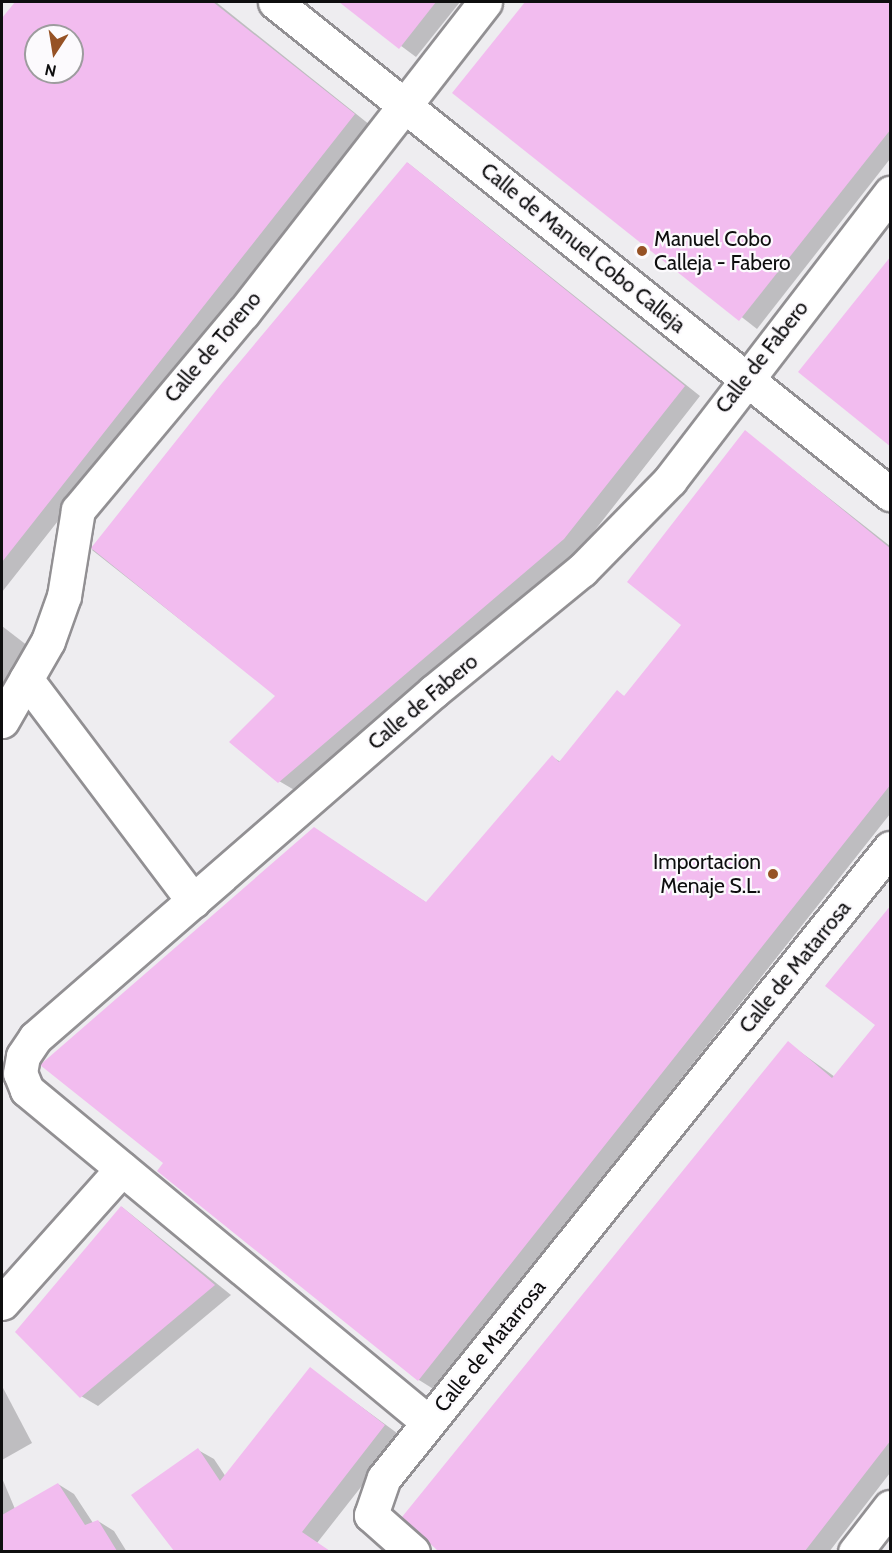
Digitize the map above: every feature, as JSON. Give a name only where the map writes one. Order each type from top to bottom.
[{"type":"street","name":"Calle de Manuel Cobo Calleja","points":[[275,2],[891,494]]},
{"type":"street","name":"Calle de Toreno","points":[[2,721],[48,642],[64,597],[78,510],[243,313],[403,102],[485,2]]},
{"type":"street","name":"Calle de Fabero","points":[[122,1169],[27,1090],[20,1073],[23,1056],[34,1038],[434,691],[582,570],[670,480],[745,379],[891,194]]},
{"type":"street","points":[[26,679],[193,901]]},
{"type":"street","name":"Calle de Matarrosa","points":[[122,1169],[428,1422],[891,848]]},
{"type":"street","points":[[2,1303],[122,1169]]},
{"type":"street","points":[[413,1551],[371,1515],[384,1478],[428,1422]]},
{"type":"street","points":[[855,1551],[891,1507]]},
{"type":"building","points":[[15,2],[213,2],[355,114],[2,562],[2,18]]},
{"type":"building","points":[[339,2],[436,2],[399,49]]},
{"type":"building","points":[[525,2],[891,2],[891,129],[739,321],[452,93]]},
{"type":"building","points":[[407,162],[685,386],[564,539],[278,783],[229,742],[275,696],[91,548],[222,383]]},
{"type":"building","points":[[891,256],[891,447],[798,372]]},
{"type":"building","points":[[745,430],[891,549],[891,784],[418,1381],[157,1171],[163,1163],[40,1065],[314,827],[426,902],[552,755],[559,762],[617,690],[624,696],[681,625],[627,582]]},
{"type":"building","points":[[891,905],[891,1440],[805,1551],[438,1551],[402,1517],[788,1041],[832,1078],[875,1025],[825,986]]},
{"type":"building","points":[[121,1206],[215,1285],[80,1398],[15,1332]]},
{"type":"building","points":[[310,1367],[385,1425],[302,1532],[330,1551],[174,1551],[131,1495],[198,1448],[220,1481]]},
{"type":"building","points":[[58,1483],[85,1525],[98,1520],[117,1551],[2,1551],[2,1515]]},
{"type":"place","name":"Manuel Cobo Calleja - Fabero","points":[[642,251]]},
{"type":"place","name":"Importacion Menaje S.L.","points":[[773,874]]}]
